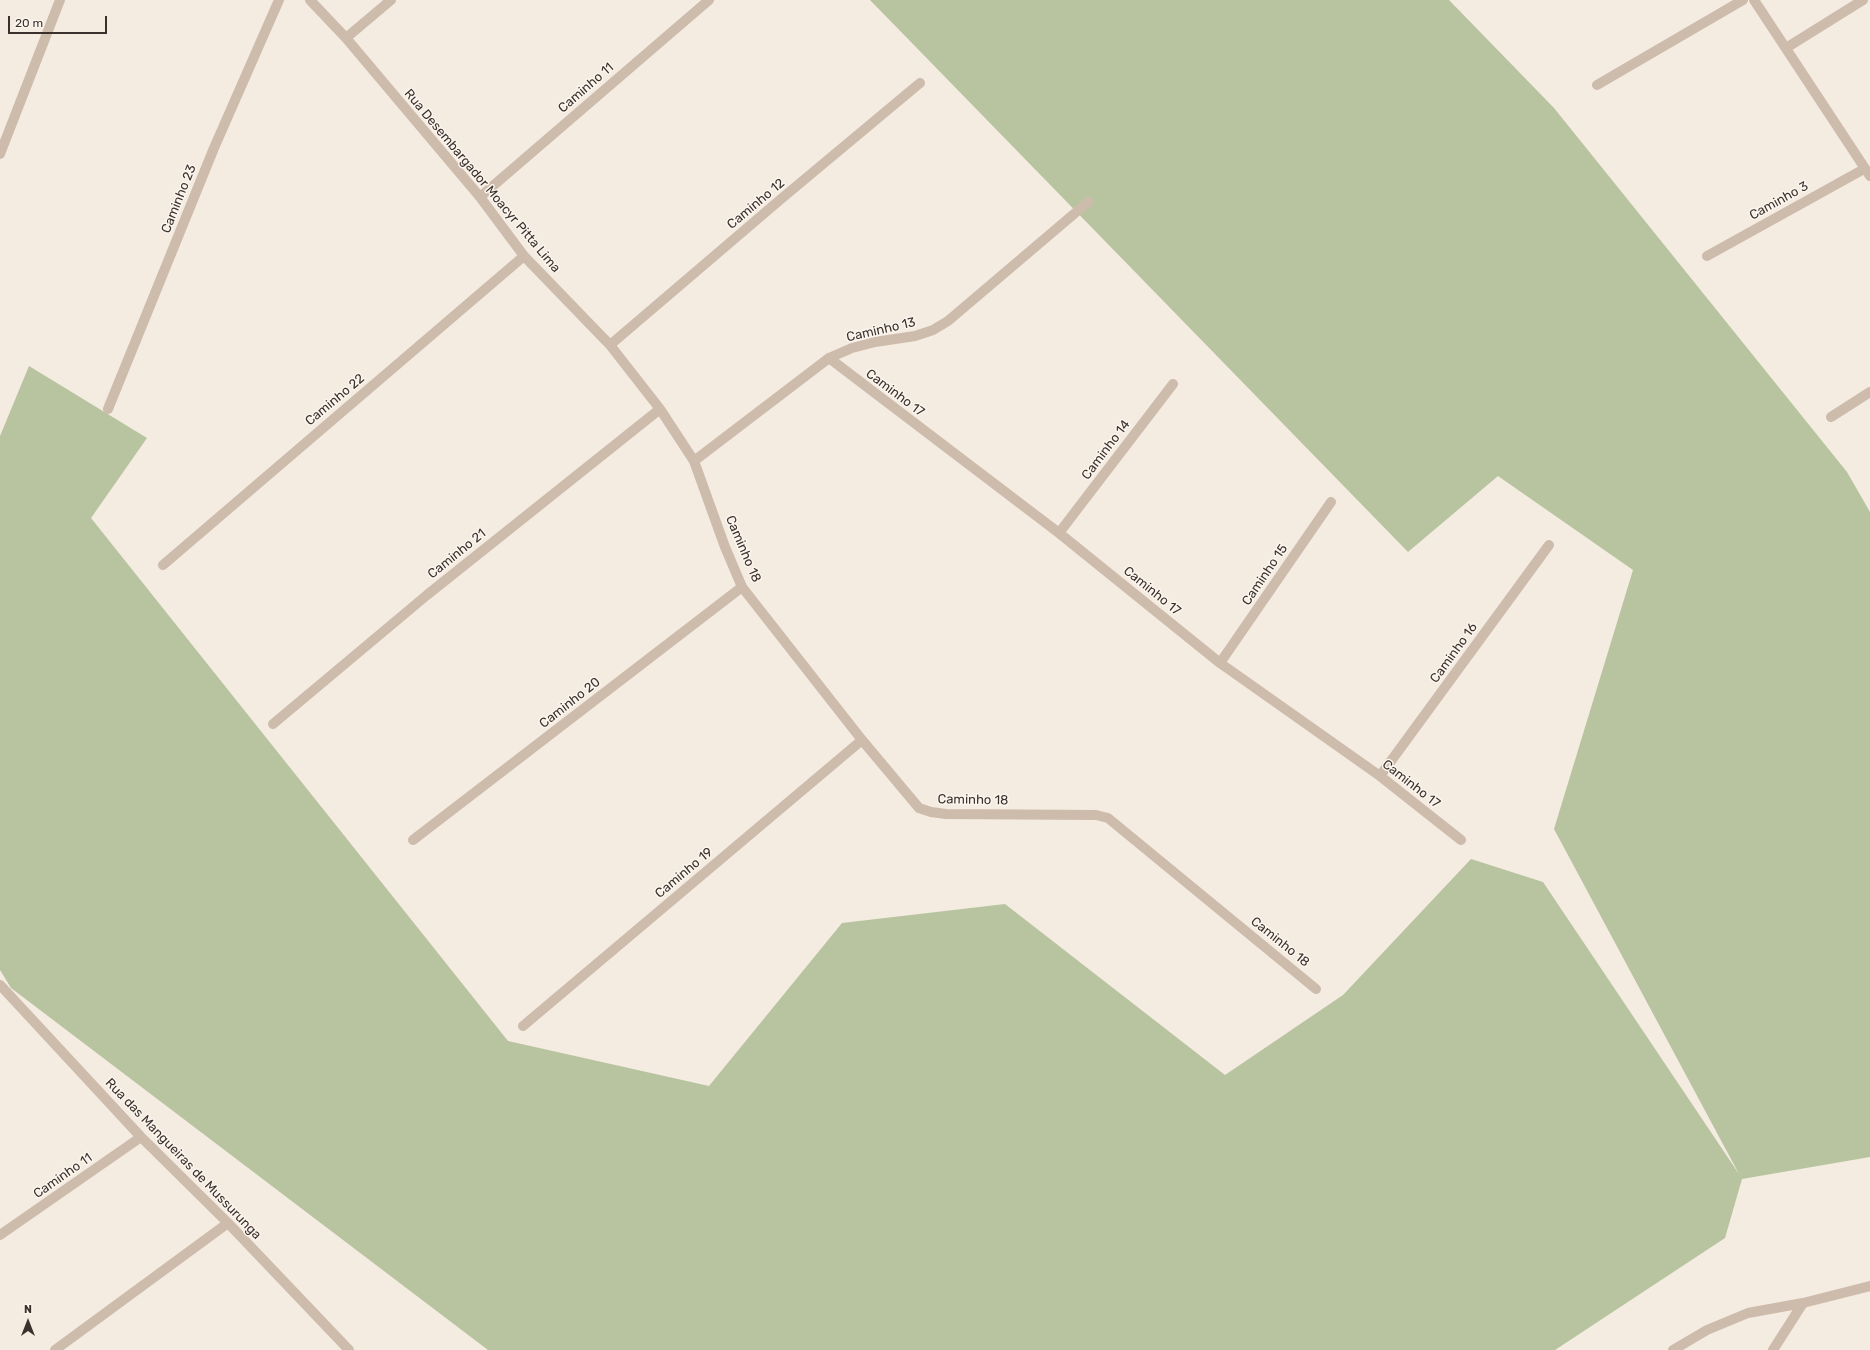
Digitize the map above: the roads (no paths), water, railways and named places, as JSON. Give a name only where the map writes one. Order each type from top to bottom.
[{"type":"street","points":[[0,154],[60,0]]},
{"type":"street","name":"Caminho 23","points":[[108,408],[214,148],[279,0]]},
{"type":"street","name":"Rua Desembargador Moacyr Pitta Lima","points":[[310,0],[346,38],[480,197],[524,256],[610,345],[660,408],[694,461],[709,501]]},
{"type":"street","points":[[346,38],[391,0]]},
{"type":"street","name":"Caminho 11","points":[[480,197],[709,0]]},
{"type":"street","points":[[1596,84],[1743,0]]},
{"type":"street","points":[[1754,0],[1867,172]]},
{"type":"street","points":[[1786,48],[1863,0]]},
{"type":"street","name":"Caminho 12","points":[[610,345],[920,83]]},
{"type":"street","name":"Caminho 3","points":[[1707,256],[1867,172]]},
{"type":"street","name":"Caminho 13","points":[[694,461],[829,358],[852,348],[875,342],[915,336],[938,327],[973,300],[1088,202]]},
{"type":"street","name":"Caminho 22","points":[[163,565],[524,256]]},
{"type":"street","name":"Caminho 17","points":[[829,358],[1059,533],[1220,663],[1380,776],[1460,840]]},
{"type":"street","name":"Caminho 14","points":[[1059,533],[1173,384]]},
{"type":"street","points":[[1831,417],[1870,392]]},
{"type":"street","name":"Caminho 21","points":[[273,724],[427,595],[660,408]]},
{"type":"street","name":"Caminho 18","points":[[709,501],[725,547],[742,587],[862,740],[919,808],[931,812],[946,814],[1096,814],[1108,818],[1316,989]]},
{"type":"street","name":"Caminho 15","points":[[1220,663],[1331,502]]},
{"type":"street","name":"Caminho 16","points":[[1380,776],[1549,545]]},
{"type":"street","name":"Caminho 20","points":[[413,840],[742,587]]},
{"type":"street","name":"Caminho 19","points":[[523,1026],[862,740]]},
{"type":"street","name":"Rua das Mangueiras de Mussurunga","points":[[0,985],[141,1137],[228,1223],[349,1350]]},
{"type":"street","name":"Caminho 11","points":[[0,1235],[141,1137]]},
{"type":"street","points":[[56,1350],[228,1223]]},
{"type":"street","points":[[1673,1350],[1707,1330],[1748,1314],[1803,1303],[1870,1286]]},
{"type":"street","points":[[1773,1350],[1803,1303]]}]
